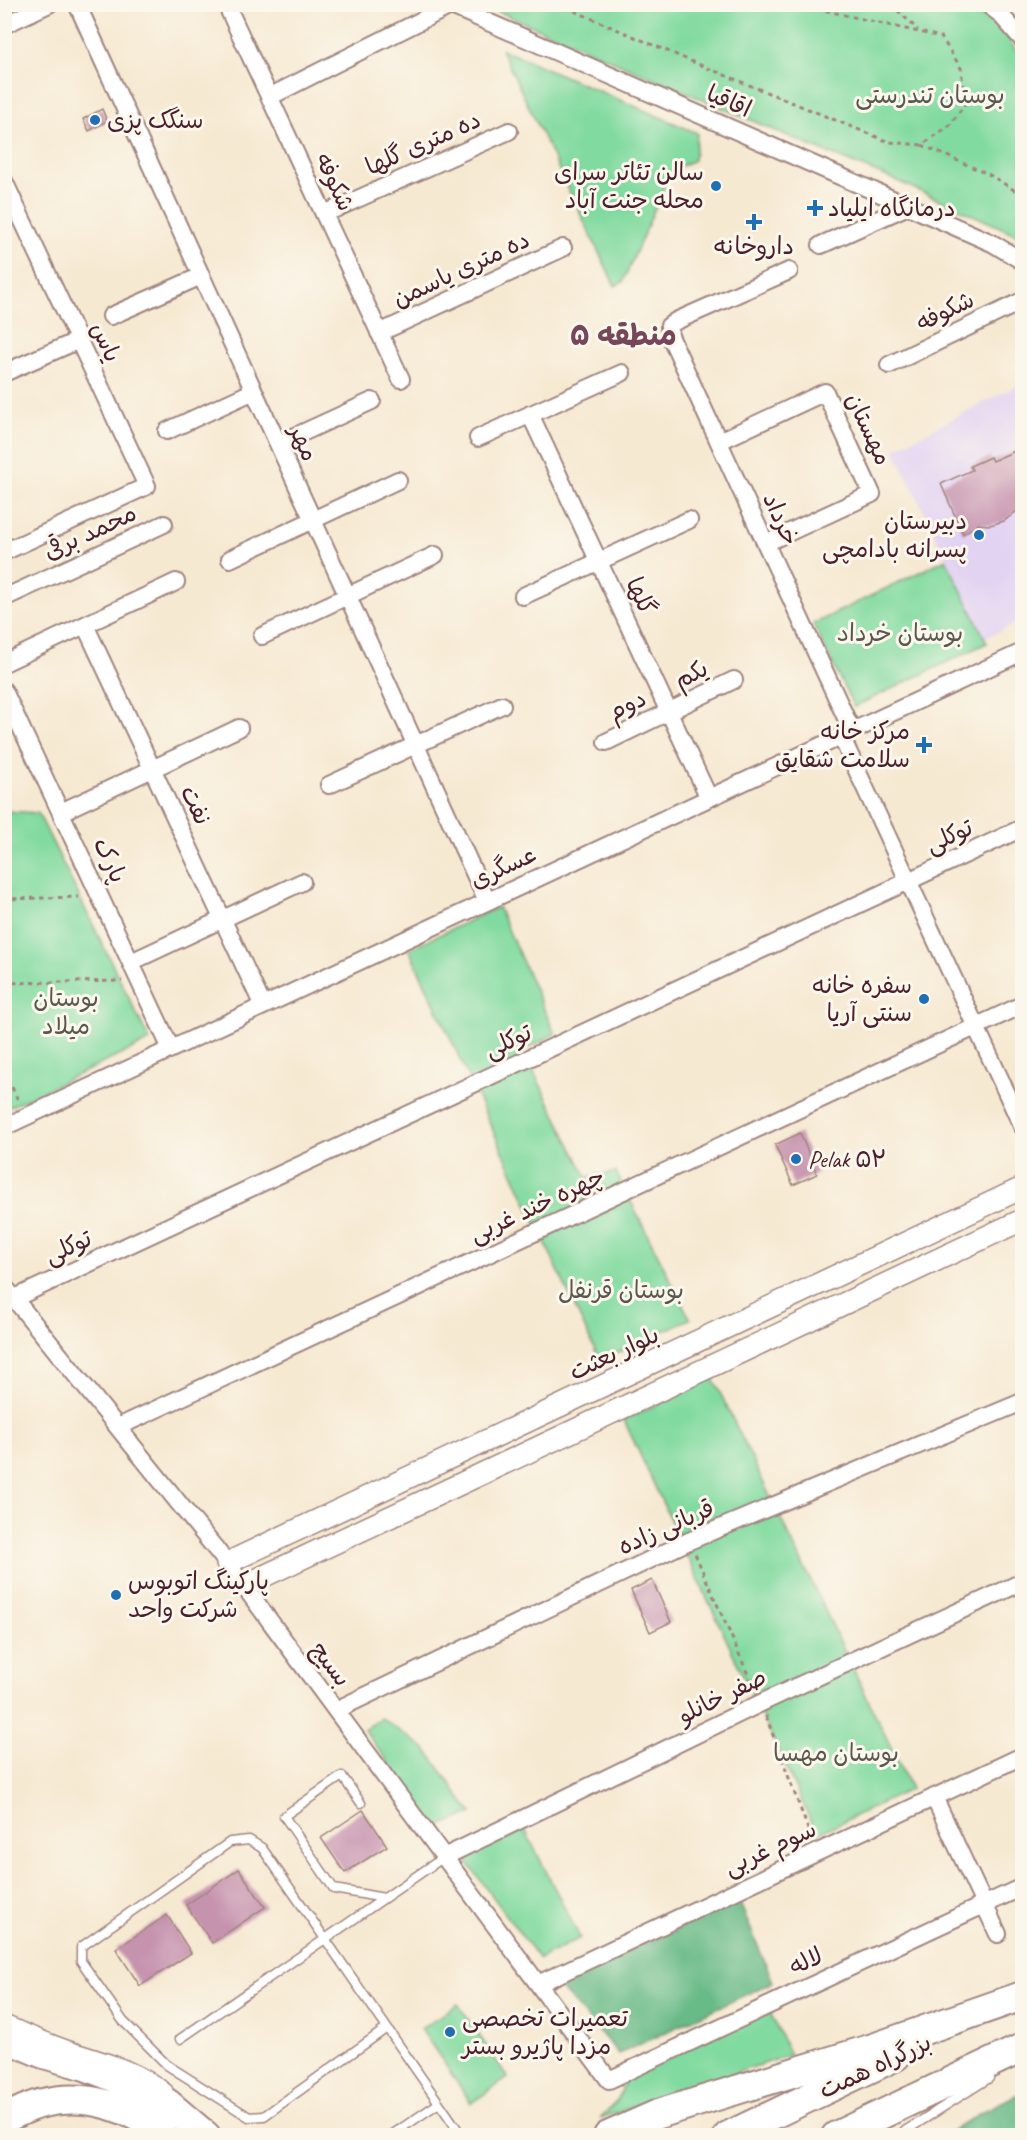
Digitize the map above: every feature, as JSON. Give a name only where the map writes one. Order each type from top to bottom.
[{"type":"highway","points":[[608,2136],[658,2114],[870,2049],[1023,1996]]},
{"type":"highway","name":"بزرگراه همت","points":[[728,2136],[1023,1996]]},
{"type":"highway","points":[[4,2037],[44,2054],[85,2066],[134,2085],[167,2103],[201,2131]]},
{"type":"highway","points":[[870,2136],[1010,2061]]},
{"type":"highway","name":"بزرگراه همت","points":[[836,2136],[1010,2061]]},
{"type":"highway","points":[[4,2120],[43,2103],[61,2100],[80,2101],[116,2107],[143,2119],[163,2136]]},
{"type":"street","points":[[4,25],[49,4]]},
{"type":"street","name":"مهر","points":[[77,4],[488,901]]},
{"type":"street","name":"شکوفه","points":[[226,4],[401,379]]},
{"type":"street","points":[[987,4],[999,13],[1023,39]]},
{"type":"street","points":[[269,97],[448,5]]},
{"type":"street","name":"اقاقیا","points":[[448,5],[992,243]]},
{"type":"street","name":"ده متری گلها","points":[[324,214],[509,131]]},
{"type":"street","name":"یاس","points":[[4,181],[147,486]]},
{"type":"street","points":[[821,245],[908,206]]},
{"type":"street","points":[[992,243],[1023,247]]},
{"type":"street","points":[[992,243],[1023,261]]},
{"type":"street","name":"ده متری یاسمن","points":[[379,333],[563,248]]},
{"type":"street","name":"خرداد","points":[[789,271],[676,321],[669,326],[670,336],[766,543],[909,881],[1023,1126]]},
{"type":"street","points":[[111,316],[201,276]]},
{"type":"street","name":"شکوفه","points":[[889,365],[1023,301]]},
{"type":"street","points":[[4,373],[79,340]]},
{"type":"street","points":[[478,438],[621,373]]},
{"type":"street","points":[[167,432],[254,391]]},
{"type":"street","name":"مهستان","points":[[720,441],[825,392],[873,494],[766,543]]},
{"type":"street","points":[[278,444],[372,401]]},
{"type":"street","name":"گلها","points":[[530,414],[709,798]]},
{"type":"street","points":[[230,558],[398,480]]},
{"type":"street","name":"محمد برقی","points":[[4,552],[147,486]]},
{"type":"street","points":[[523,596],[689,520]]},
{"type":"street","name":"محمد برقی","points":[[4,598],[164,524]]},
{"type":"street","points":[[262,636],[435,555]]},
{"type":"street","points":[[4,663],[176,582]]},
{"type":"street","name":"نفت","points":[[85,625],[263,1006]]},
{"type":"street","name":"عسگری","points":[[4,1127],[1023,652]]},
{"type":"street","name":"یکم","points":[[668,712],[734,680]]},
{"type":"street","name":"پارک","points":[[4,691],[171,1049]]},
{"type":"street","points":[[329,784],[502,705]]},
{"type":"street","name":"دوم","points":[[606,741],[668,712]]},
{"type":"street","points":[[61,812],[239,728]]},
{"type":"street","name":"توکلی","points":[[10,1292],[1023,828]]},
{"type":"street","points":[[131,962],[302,882]]},
{"type":"street","name":"چهره خند غربی","points":[[118,1427],[1023,1005]]},
{"type":"street","name":"بلوار بعثت","points":[[227,1563],[1023,1188]]},
{"type":"street","points":[[243,1586],[1023,1220]]},
{"type":"street","name":"بسیج","points":[[10,1292],[227,1563],[609,2080]]},
{"type":"street","name":"قربانی زاده","points":[[336,1710],[689,1541],[1023,1402]]},
{"type":"street","name":"صفر خانلو","points":[[444,1857],[761,1703],[1023,1582]]},
{"type":"street","name":"سوم غربی","points":[[538,1983],[1023,1756]]},
{"type":"street","points":[[934,1797],[998,1934]]},
{"type":"street","name":"لاله","points":[[609,2080],[1023,1887]]},
{"type":"lane","points":[[361,1803],[342,1776],[284,1816],[334,1889],[384,1898]]},
{"type":"lane","points":[[387,2028],[264,2116],[249,2117],[167,2065],[123,2020],[81,1961],[81,1947],[230,1842],[249,1840],[262,1848],[440,2103],[462,2136]]},
{"type":"lane","points":[[180,2039],[444,1857]]},
{"type":"lane","points":[[4,2019],[72,2046],[120,2061],[153,2076],[178,2098],[201,2131]]},
{"type":"lane","points":[[897,2136],[1010,2061]]},
{"type":"lane","points":[[390,2136],[440,2103]]},
{"type":"path","points":[[558,4],[889,142],[921,145],[990,175],[1023,195]]},
{"type":"path","points":[[806,4],[814,8],[941,37],[961,68],[965,104],[949,126],[921,145]]},
{"type":"path","points":[[891,4],[919,31]]},
{"type":"path","points":[[4,899],[79,897]]},
{"type":"path","points":[[4,983],[120,980],[144,990]]},
{"type":"path","points":[[4,1071],[26,1117]]},
{"type":"shaded area","name":"دبیرستان پسرانه بادامچی","points":[[1022,383],[1022,621],[985,638],[894,449]]},
{"type":"green space","name":"بوستان تندرستی","points":[[483,5],[969,5],[1000,23],[1022,62],[1022,237],[895,180]]},
{"type":"green space","points":[[501,49],[697,133],[694,160],[675,169],[676,175],[668,178],[623,282],[615,286]]},
{"type":"green space","name":"بوستان خرداد","points":[[946,559],[987,643],[854,707],[813,624]]},
{"type":"green space","name":"بوستان میلاد","points":[[4,811],[38,813],[150,1041],[5,1109]]},
{"type":"green space","name":"بوستان قرنفل","points":[[498,907],[555,1034],[523,1051],[587,1177],[616,1172],[690,1319],[600,1361],[409,949]]},
{"type":"green space","name":"بوستان مهسا","points":[[713,1378],[911,1789],[817,1834],[624,1420]]},
{"type":"green space","points":[[381,1718],[426,1749],[473,1813],[437,1827],[364,1730]]},
{"type":"green space","points":[[524,1828],[580,1938],[539,1959],[467,1862],[473,1849]]},
{"type":"green space","points":[[739,1901],[773,1982],[619,2054],[561,1989],[565,1980]]},
{"type":"green space","points":[[458,2004],[508,2078],[471,2103],[421,2029]]},
{"type":"green space","points":[[769,2010],[790,2055],[600,2118],[618,2100],[627,2076]]},
{"type":"green space","points":[[1022,2092],[1022,2135],[945,2135],[982,2112]]},
{"type":"building","name":"سنگک پزی","points":[[102,109],[107,121],[89,131],[83,119]]},
{"type":"building","points":[[1022,448],[1022,507],[1004,521],[990,525],[978,524],[963,534],[941,484],[972,470],[970,466],[990,457],[992,461]]},
{"type":"building","name":"Pelak ۵۲","points":[[800,1133],[817,1174],[793,1185],[775,1145]]},
{"type":"building","points":[[652,1580],[671,1622],[650,1632],[631,1590]]},
{"type":"building","points":[[363,1810],[387,1846],[345,1873],[321,1838]]},
{"type":"building","points":[[239,1869],[265,1907],[212,1943],[186,1905]]},
{"type":"building","points":[[167,1915],[191,1953],[140,1986],[116,1949]]},
{"type":"place","name":"سنگک پزی","points":[[95,120]]},
{"type":"place","name":"سالن تئاتر سرای محله جنت آباد","points":[[716,186]]},
{"type":"place","name":"درمانگاه ایلیاد","points":[[815,208]]},
{"type":"place","name":"داروخانه","points":[[754,222]]},
{"type":"place","name":"دبیرستان پسرانه بادامچی","points":[[979,535]]},
{"type":"place","name":"مرکز خانه سلامت شقایق","points":[[924,745]]},
{"type":"place","name":"سفره خانه سنتی آریا","points":[[924,999]]},
{"type":"place","name":"Pelak ۵۲","points":[[796,1159]]},
{"type":"place","name":"پارکینگ اتوبوس شرکت واحد","points":[[116,1595]]},
{"type":"place","name":"تعمیرات تخصصی مزدا پاژیرو بستر","points":[[450,2032]]},
{"type":"district","name":"منطقه ۵","points":[[623,335]]}]
